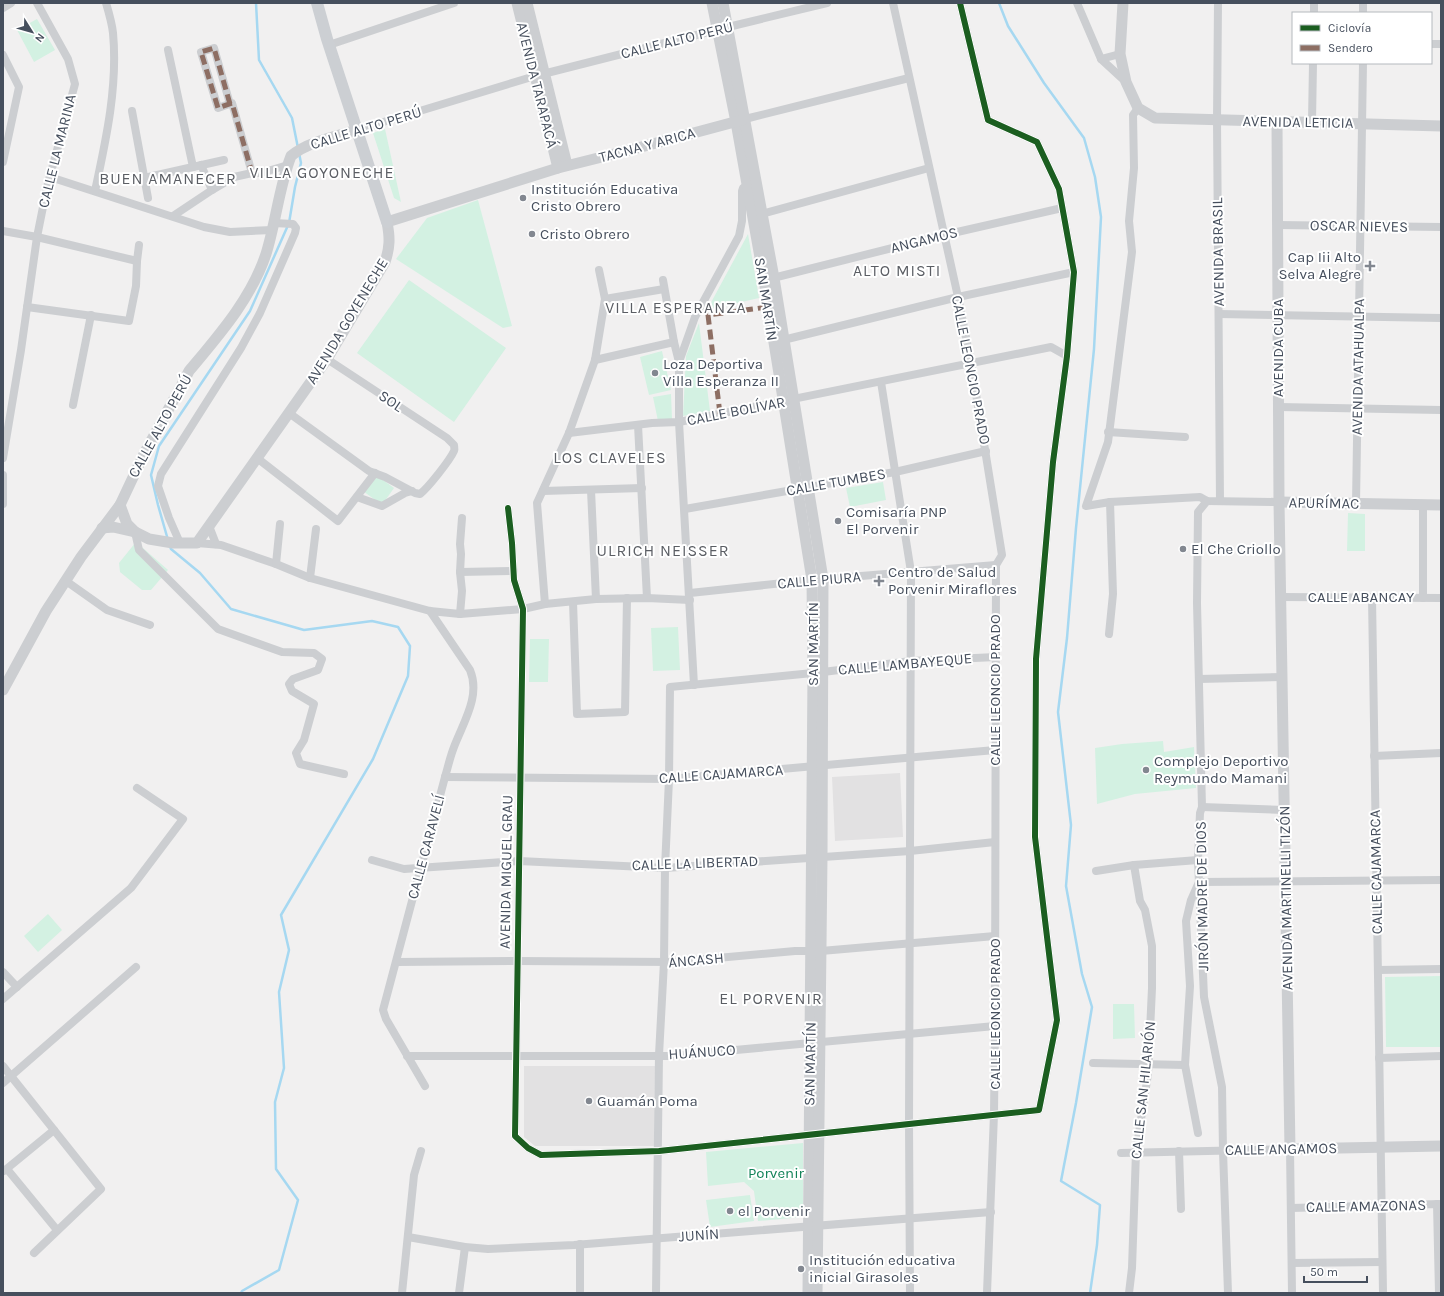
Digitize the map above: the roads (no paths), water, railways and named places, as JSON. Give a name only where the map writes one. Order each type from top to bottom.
[{"type":"main road","name":"AVENIDA GOYENECHE","points":[[317,3],[387,222]]},
{"type":"street","points":[[3,8],[11,3]]},
{"type":"street","name":"CALLE LA MARINA","points":[[3,458],[14,396],[37,236],[50,177],[75,84],[68,59],[37,3]]},
{"type":"street","points":[[95,191],[107,134],[113,74],[113,33],[106,3]]},
{"type":"street","points":[[330,45],[454,3]]},
{"type":"street","name":"AVENIDA TARAPACÁ","points":[[517,3],[540,75]]},
{"type":"street","name":"AVENIDA TARAPACÁ","points":[[527,3],[540,75],[562,166]]},
{"type":"street","name":"SAN MARTÍN","points":[[712,3],[723,28]]},
{"type":"street","name":"SAN MARTÍN","points":[[723,3],[723,28],[769,279],[818,579],[814,1226],[813,1269],[808,1293]]},
{"type":"street","name":"CALLE ALTO PERÚ","points":[[3,690],[46,611],[102,528],[120,505],[137,466],[176,393],[190,371],[230,322],[255,279],[265,255],[281,225],[290,160],[298,150],[358,130],[540,75],[809,5],[828,3]]},
{"type":"street","name":"CALLE LEONCIO PRADO","points":[[893,3],[958,297],[971,363],[1002,555],[996,565],[994,1114],[987,1293]]},
{"type":"street","points":[[658,1151],[1039,1110],[1057,1020],[1035,837],[1036,659],[1053,462],[1067,356],[1074,272],[1059,189],[1037,142],[988,120],[960,3]]},
{"type":"street","points":[[1077,3],[1101,59],[1126,82]]},
{"type":"street","points":[[1123,3],[1120,54],[1126,82],[1138,108],[1133,115],[1134,168],[1129,221],[1132,252],[1108,432],[1185,437]]},
{"type":"street","name":"AVENIDA BRASIL","points":[[1218,3],[1217,120],[1220,501]]},
{"type":"street","points":[[230,104],[218,108],[201,52],[214,48],[230,104],[232,103],[252,173]]},
{"type":"street","points":[[168,50],[197,166],[212,190]]},
{"type":"street","points":[[1101,59],[1120,54]]},
{"type":"street","points":[[3,56],[19,87],[3,162]]},
{"type":"street","points":[[1312,122],[1313,64]]},
{"type":"street","name":"AVENIDA ATAHUALPA","points":[[1356,504],[1363,64]]},
{"type":"street","name":"TACNA Y ARICA","points":[[387,222],[562,166],[630,150],[740,120],[909,78]]},
{"type":"street","name":"AVENIDA LETICIA","points":[[1138,108],[1155,118],[1441,126]]},
{"type":"street","points":[[132,111],[148,198]]},
{"type":"street","name":"AVENIDA CUBA","points":[[1277,121],[1279,502]]},
{"type":"street","points":[[144,178],[224,160]]},
{"type":"street","points":[[173,216],[234,177],[252,173],[261,173],[290,160]]},
{"type":"street","points":[[757,216],[929,168]]},
{"type":"street","points":[[50,177],[204,227],[230,232],[281,225],[296,228],[260,313],[241,348],[161,474],[158,486],[176,543]]},
{"type":"street","points":[[679,362],[695,317],[739,236],[742,221],[742,192],[743,188],[751,184]]},
{"type":"street","name":"ANGAMOS","points":[[769,279],[944,235],[1062,208]]},
{"type":"street","name":"AVENIDA GOYENECHE","points":[[197,543],[327,359],[385,262],[390,249],[390,235],[387,222]]},
{"type":"street","name":"OSCAR NIEVES","points":[[1277,225],[1441,227]]},
{"type":"street","points":[[3,231],[37,236],[137,261]]},
{"type":"street","points":[[27,307],[91,315],[129,322],[136,286],[139,245]]},
{"type":"street","points":[[545,604],[537,503],[569,432],[596,360],[605,299],[598,270]]},
{"type":"street","points":[[779,341],[958,297],[1074,272]]},
{"type":"street","points":[[605,299],[664,285],[679,362],[679,422],[694,684]]},
{"type":"street","points":[[1219,314],[1441,318]]},
{"type":"street","points":[[74,405],[91,315]]},
{"type":"street","points":[[596,360],[674,342]]},
{"type":"street","name":"CALLE BOLÍVAR","points":[[569,432],[679,422],[1051,347],[1067,356]]},
{"type":"street","name":"SOL","points":[[327,359],[447,438],[454,445],[454,451],[428,487],[420,494],[412,491]]},
{"type":"street","points":[[881,382],[911,572],[909,1034],[910,1293]]},
{"type":"street","points":[[1279,407],[1441,410]]},
{"type":"street","points":[[289,413],[369,471],[385,477],[412,491]]},
{"type":"street","points":[[638,425],[647,598]]},
{"type":"street","name":"APURÍMAC","points":[[1108,432],[1108,442],[1086,506],[1110,502],[1200,497],[1207,501],[1441,505]]},
{"type":"street","name":"CALLE TUMBES","points":[[685,509],[895,472],[986,451]]},
{"type":"street","points":[[256,458],[338,521],[375,473]]},
{"type":"street","points":[[3,475],[3,504]]},
{"type":"street","points":[[543,491],[642,488]]},
{"type":"street","points":[[591,490],[596,599]]},
{"type":"street","points":[[357,497],[382,506],[412,491]]},
{"type":"street","name":"JIRÓN MADRE DE DIOS","points":[[1207,501],[1198,512],[1197,603],[1202,807],[1200,813],[1198,860],[1204,996],[1222,1087],[1228,1293]]},
{"type":"street","points":[[1109,634],[1113,594],[1110,502]]},
{"type":"street","name":"AVENIDA MARTINELLI TIZÓN","points":[[1279,502],[1292,1293]]},
{"type":"street","points":[[120,505],[127,524],[135,532],[139,550],[218,629],[282,652],[314,653],[322,659],[318,670],[293,679],[289,684],[292,691],[314,704],[304,740],[296,753],[300,764],[344,774]]},
{"type":"street","points":[[1423,505],[1423,598]]},
{"type":"street","name":"AVENIDA MIGUEL GRAU","points":[[508,508],[514,580],[523,608],[515,1136],[528,1148],[541,1155],[658,1151]]},
{"type":"street","points":[[460,614],[462,591],[460,544],[462,518]]},
{"type":"street","points":[[276,564],[280,524]]},
{"type":"street","points":[[209,526],[216,544]]},
{"type":"street","points":[[102,528],[113,527],[135,532],[149,539],[176,543],[197,543]]},
{"type":"street","points":[[310,578],[316,529]]},
{"type":"street","name":"CALLE PIURA","points":[[197,543],[216,544],[276,564],[310,578],[430,611],[460,614],[596,599],[690,597],[818,579],[996,565]]},
{"type":"street","points":[[460,572],[514,571]]},
{"type":"street","points":[[66,581],[107,610],[150,625]]},
{"type":"street","name":"CALLE ABANCAY","points":[[1281,597],[1441,598]]},
{"type":"street","name":"CALLE CAJAMARCA","points":[[1372,597],[1383,1293]]},
{"type":"street","points":[[573,602],[577,714],[625,712],[627,598]]},
{"type":"street","name":"CALLE CARAVELÍ","points":[[425,1086],[384,1014],[384,1005],[453,749],[472,700],[473,678],[470,670],[430,611]]},
{"type":"street","name":"CALLE LAMBAYEQUE","points":[[669,779],[670,687],[911,661],[996,657]]},
{"type":"street","points":[[1199,679],[1282,677]]},
{"type":"street","name":"CALLE CAJAMARCA","points":[[445,777],[669,779],[996,750]]},
{"type":"street","points":[[1374,756],[1441,753]]},
{"type":"street","points":[[656,1293],[658,1238],[659,1055],[664,962],[665,868],[669,779]]},
{"type":"street","points":[[3,999],[131,888],[183,820],[137,788]]},
{"type":"street","points":[[1202,807],[1284,810]]},
{"type":"street","name":"CALLE LA LIBERTAD","points":[[372,860],[404,869],[519,861],[665,868],[910,851],[995,842]]},
{"type":"street","points":[[1096,871],[1134,865],[1198,860]]},
{"type":"street","name":"CALLE SAN HILARIÓN","points":[[1129,1293],[1132,1268],[1136,1152],[1149,1063],[1152,988],[1152,946],[1145,910],[1140,901],[1134,865]]},
{"type":"street","points":[[1198,1133],[1185,1065],[1190,986],[1186,921],[1191,900],[1199,882],[1441,880]]},
{"type":"street","name":"ÁNCASH","points":[[396,962],[664,962],[995,936]]},
{"type":"street","points":[[3,1083],[136,967]]},
{"type":"street","points":[[1378,970],[1441,969]]},
{"type":"street","points":[[3,972],[17,987]]},
{"type":"street","name":"HUÁNUCO","points":[[407,1056],[671,1056],[995,1026]]},
{"type":"street","points":[[1379,1058],[1441,1056]]},
{"type":"street","points":[[1093,1063],[1149,1063],[1185,1065]]},
{"type":"street","points":[[3,1066],[101,1188],[34,1253]]},
{"type":"street","points":[[54,1130],[5,1170],[58,1230]]},
{"type":"street","name":"CALLE ANGAMOS","points":[[1121,1153],[1441,1146]]},
{"type":"street","points":[[402,1293],[414,1175],[421,1151]]},
{"type":"street","points":[[1179,1151],[1181,1209]]},
{"type":"street","points":[[1439,1204],[1439,1293]]},
{"type":"street","name":"CALLE AMAZONAS","points":[[1291,1208],[1439,1204]]},
{"type":"street","name":"JUNÍN","points":[[408,1237],[465,1247],[488,1249],[577,1244],[990,1212]]},
{"type":"street","points":[[577,1244],[580,1293]]},
{"type":"street","points":[[459,1293],[465,1247]]},
{"type":"street","points":[[1292,1263],[1382,1262]]},
{"type":"street","name":"SAN MARTÍN","points":[[813,1269],[817,1293]]},
{"type":"waterway","points":[[256,3],[259,60],[292,118],[298,148]]},
{"type":"waterway","points":[[999,3],[1008,26],[1044,83],[1084,138],[1095,177],[1101,217],[1094,349],[1076,528],[1067,638],[1058,712],[1071,825],[1066,886],[1082,974],[1092,1007],[1061,1181],[1100,1205],[1097,1245],[1090,1293]]},
{"type":"waterway","points":[[168,540],[151,475],[159,446],[250,311],[289,223],[301,163],[299,153]]},
{"type":"waterway","points":[[170,546],[171,549],[200,573],[231,609],[304,630],[372,621],[398,627],[410,646],[408,676],[373,759],[281,915],[289,950],[279,992],[284,1068],[275,1102],[276,1169],[298,1200],[279,1270],[241,1293]]},
{"type":"place","name":"Institución Educativa Cristo Obrero","points":[[523,198]]},
{"type":"place","name":"Cristo Obrero","points":[[532,234]]},
{"type":"place","name":"Cap Iii Alto Selva Alegre","points":[[1370,266]]},
{"type":"place","name":"Loza Deportiva Villa Esperanza II","points":[[655,373]]},
{"type":"place","name":"Comisaría PNP El Porvenir","points":[[838,521]]},
{"type":"place","name":"El Che Criollo","points":[[1183,549]]},
{"type":"place","name":"Centro de Salud Porvenir Miraflores","points":[[879,581]]},
{"type":"place","name":"Complejo Deportivo Reymundo Mamani","points":[[1146,770]]},
{"type":"place","name":"Guamán Poma","points":[[589,1101]]},
{"type":"place","name":"el Porvenir","points":[[730,1211]]},
{"type":"place","name":"Institución educativa inicial Girasoles","points":[[801,1269]]},
{"type":"district","name":"VILLA GOYONECHE","points":[[322,172]]},
{"type":"district","name":"BUEN AMANECER","points":[[168,178]]},
{"type":"district","name":"ALTO MISTI","points":[[897,270]]},
{"type":"district","name":"VILLA ESPERANZA","points":[[676,307]]},
{"type":"district","name":"LOS CLAVELES","points":[[610,457]]},
{"type":"district","name":"ULRICH NEISSER","points":[[663,550]]},
{"type":"district","name":"EL PORVENIR","points":[[771,998]]},
{"type":"park label","name":"Porvenir","points":[[776,1173]]}]
